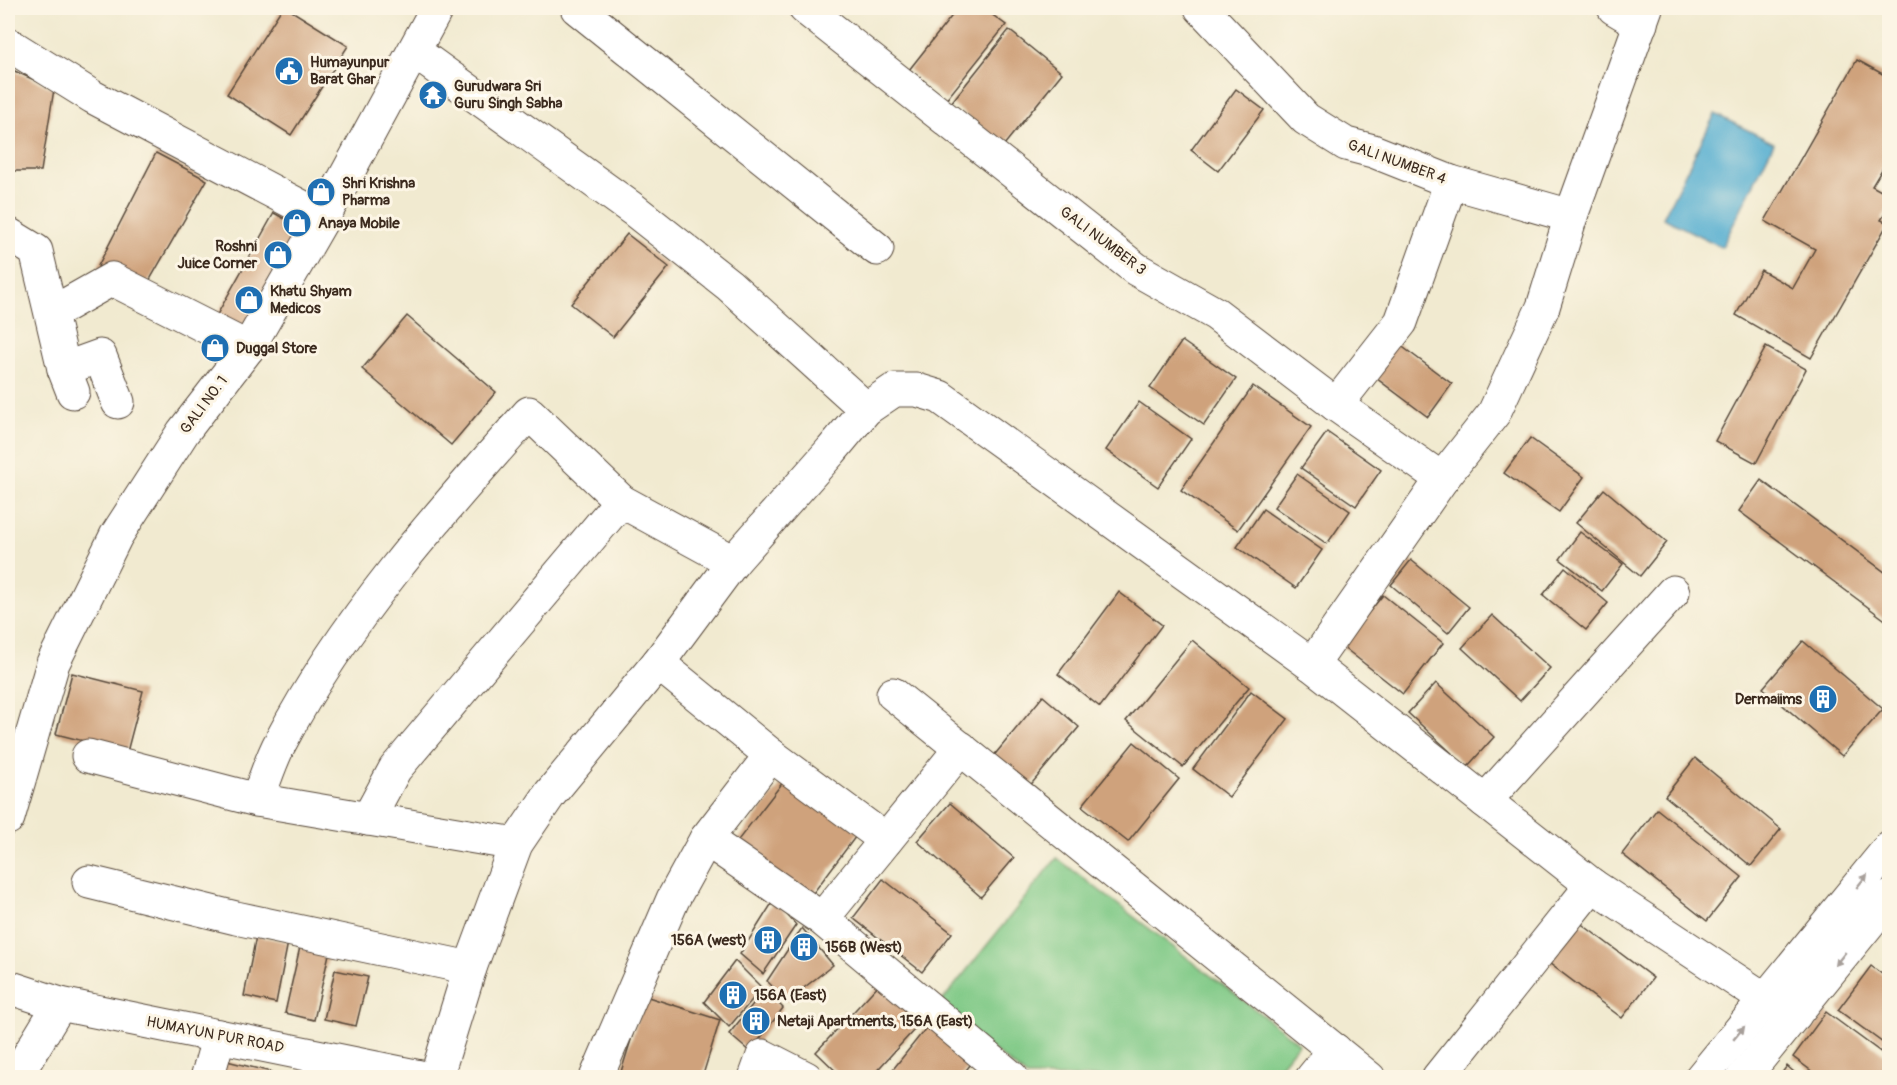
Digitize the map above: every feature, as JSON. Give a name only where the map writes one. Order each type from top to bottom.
[{"type":"street","name":"GALI NO. 1","points":[[8,818],[53,663],[116,536],[183,432],[248,348],[323,218],[437,8]]},
{"type":"street","points":[[577,8],[877,249]]},
{"type":"street","name":"GALI NUMBER 3","points":[[805,8],[1136,269],[1216,314],[1336,405],[1442,479]]},
{"type":"street","name":"GALI NUMBER 4","points":[[1201,8],[1306,119],[1346,144],[1372,151],[1451,182],[1571,216]]},
{"type":"street","points":[[1312,665],[1442,479],[1494,413],[1543,307],[1634,13]]},
{"type":"street","points":[[8,44],[93,98],[323,218]]},
{"type":"street","points":[[415,52],[634,210],[712,272],[866,409]]},
{"type":"street","points":[[1336,405],[1401,322],[1451,182]]},
{"type":"street","points":[[8,234],[36,251],[69,380],[100,356],[118,402]]},
{"type":"street","points":[[52,313],[112,279],[248,348]]},
{"type":"street","points":[[436,1077],[470,968],[516,844],[550,794],[658,663],[733,562],[866,409],[894,390],[917,390],[940,397],[1312,665],[1592,885],[1766,1000],[1795,1015]]},
{"type":"street","points":[[257,800],[280,742],[335,649],[443,510],[528,413],[621,501],[733,562]]},
{"type":"street","points":[[368,819],[395,769],[621,501]]},
{"type":"street","points":[[1485,801],[1673,592]]},
{"type":"street","points":[[658,663],[771,755],[886,840]]},
{"type":"street","points":[[893,694],[1369,1077]]},
{"type":"street","points":[[822,919],[961,748]]},
{"type":"street","points":[[596,1077],[673,899],[706,839],[771,755]]},
{"type":"street","points":[[88,756],[257,800],[516,844]]},
{"type":"street","points":[[706,839],[822,919],[1012,1077]]},
{"type":"street","points":[[1701,1077],[1890,847]]},
{"type":"street","points":[[89,882],[236,918],[470,968]]},
{"type":"street","points":[[1438,1077],[1592,885]]},
{"type":"street","points":[[1743,1077],[1890,897]]},
{"type":"street","name":"HUMAYUN PUR ROAD","points":[[8,987],[60,1004],[219,1036],[303,1066],[425,1077]]},
{"type":"street","points":[[15,1077],[60,1004]]},
{"type":"street","points":[[207,1077],[219,1036]]},
{"type":"street","points":[[1312,1077],[1335,1050]]},
{"type":"street","points":[[759,1067],[806,1077]]},
{"type":"green space","points":[[1057,858],[1299,1043],[1271,1077],[1027,1077],[938,1006]]},
{"type":"water","points":[[1715,114],[1774,143],[1722,247],[1663,218]]},
{"type":"building","points":[[282,8],[287,8],[348,46],[291,135],[227,94]]},
{"type":"building","points":[[958,8],[983,8],[1006,25],[946,100],[909,70]]},
{"type":"building","points":[[1009,30],[1062,73],[1004,145],[951,103]]},
{"type":"building","points":[[1857,60],[1890,78],[1890,156],[1872,186],[1890,196],[1890,206],[1881,220],[1888,223],[1811,358],[1736,315],[1761,270],[1793,288],[1815,249],[1765,221]]},
{"type":"building","points":[[8,68],[54,89],[41,171],[8,171]]},
{"type":"building","points":[[1236,89],[1264,110],[1218,171],[1191,150]]},
{"type":"building","points":[[156,153],[207,180],[144,290],[98,266]]},
{"type":"building","points":[[274,213],[306,231],[245,339],[213,322]]},
{"type":"building","points":[[627,234],[669,267],[613,337],[571,304]]},
{"type":"building","points":[[407,316],[496,392],[451,445],[362,369]]},
{"type":"building","points":[[1182,341],[1236,379],[1204,425],[1150,388]]},
{"type":"building","points":[[1396,342],[1452,384],[1428,417],[1372,375]]},
{"type":"building","points":[[1766,347],[1806,369],[1756,463],[1715,441]]},
{"type":"building","points":[[1253,386],[1311,427],[1238,530],[1181,490]]},
{"type":"building","points":[[1139,402],[1191,439],[1158,487],[1106,450]]},
{"type":"building","points":[[1327,432],[1381,470],[1356,506],[1301,468]]},
{"type":"building","points":[[1530,438],[1584,477],[1559,512],[1504,473]]},
{"type":"building","points":[[1297,474],[1350,511],[1327,544],[1274,507]]},
{"type":"building","points":[[1761,480],[1890,576],[1890,619],[1888,622],[1739,511]]},
{"type":"building","points":[[1604,489],[1667,542],[1640,576],[1576,523]]},
{"type":"building","points":[[1263,509],[1322,550],[1296,588],[1237,547]]},
{"type":"building","points":[[1580,532],[1623,564],[1602,591],[1560,559]]},
{"type":"building","points":[[1411,560],[1469,607],[1448,633],[1391,585]]},
{"type":"building","points":[[1565,567],[1608,603],[1586,630],[1543,595]]},
{"type":"building","points":[[1119,592],[1162,625],[1100,707],[1058,674]]},
{"type":"building","points":[[1383,595],[1443,643],[1403,694],[1342,646]]},
{"type":"building","points":[[1492,615],[1550,668],[1520,701],[1462,648]]},
{"type":"building","points":[[1192,640],[1249,687],[1183,767],[1126,721]]},
{"type":"building","name":"Dermaiims","points":[[1803,641],[1883,709],[1842,756],[1763,688]]},
{"type":"building","points":[[72,673],[143,691],[127,752],[56,734]]},
{"type":"building","points":[[1436,683],[1494,737],[1467,767],[1408,713]]},
{"type":"building","points":[[1251,691],[1288,719],[1229,797],[1193,769]]},
{"type":"building","points":[[1043,696],[1079,727],[1028,788],[992,758]]},
{"type":"building","points":[[1134,742],[1179,779],[1128,842],[1082,806]]},
{"type":"building","points":[[1695,758],[1781,829],[1751,866],[1665,796]]},
{"type":"building","points":[[787,777],[859,832],[808,900],[735,844]]},
{"type":"building","points":[[950,803],[1014,858],[981,897],[917,841]]},
{"type":"building","points":[[1657,809],[1742,877],[1707,921],[1622,854]]},
{"type":"building","points":[[883,879],[952,933],[922,972],[853,918]]},
{"type":"building","name":"156A (west)","points":[[774,900],[796,925],[763,974],[740,954]]},
{"type":"building","points":[[1571,916],[1653,978],[1622,1018],[1541,957]]},
{"type":"building","name":"156B (West)","points":[[802,928],[833,965],[787,1001],[767,981]]},
{"type":"building","points":[[256,936],[288,942],[276,1003],[244,996]]},
{"type":"building","points":[[300,947],[329,954],[314,1020],[285,1013]]},
{"type":"building","name":"156A (East)","points":[[735,961],[762,988],[729,1027],[704,1002]]},
{"type":"building","points":[[1871,966],[1890,980],[1890,1048],[1838,1010]]},
{"type":"building","points":[[335,970],[368,977],[356,1026],[324,1019]]},
{"type":"building","points":[[883,980],[924,1019],[870,1078],[843,1078],[816,1052]]},
{"type":"building","name":"Netaji Apartments, 156A (East)","points":[[765,989],[783,1008],[750,1052],[729,1034]]},
{"type":"building","points":[[645,996],[720,1020],[702,1078],[619,1078]]},
{"type":"building","points":[[1826,1012],[1890,1059],[1890,1078],[1821,1078],[1793,1057]]},
{"type":"building","points":[[930,1023],[974,1060],[960,1078],[886,1078]]},
{"type":"building","points":[[215,1058],[271,1072],[270,1078],[210,1078]]},
{"type":"building","points":[[1787,1066],[1801,1078],[1778,1078]]},
{"type":"place","name":"Humayunpur Barat Ghar","points":[[289,71]]},
{"type":"place","name":"Gurudwara Sri Guru Singh Sabha","points":[[433,95]]},
{"type":"place","name":"Shri Krishna Pharma","points":[[321,192]]},
{"type":"place","name":"Anaya Mobile","points":[[297,223]]},
{"type":"place","name":"Roshni Juice Corner","points":[[278,255]]},
{"type":"place","name":"Khatu Shyam Medicos","points":[[249,300]]},
{"type":"place","name":"Duggal Store","points":[[215,348]]},
{"type":"place","name":"Dermaiims","points":[[1823,699]]},
{"type":"place","name":"156A (west)","points":[[768,940]]},
{"type":"place","name":"156B (West)","points":[[804,947]]},
{"type":"place","name":"156A (East)","points":[[733,995]]},
{"type":"place","name":"Netaji Apartments, 156A (East)","points":[[756,1021]]}]
